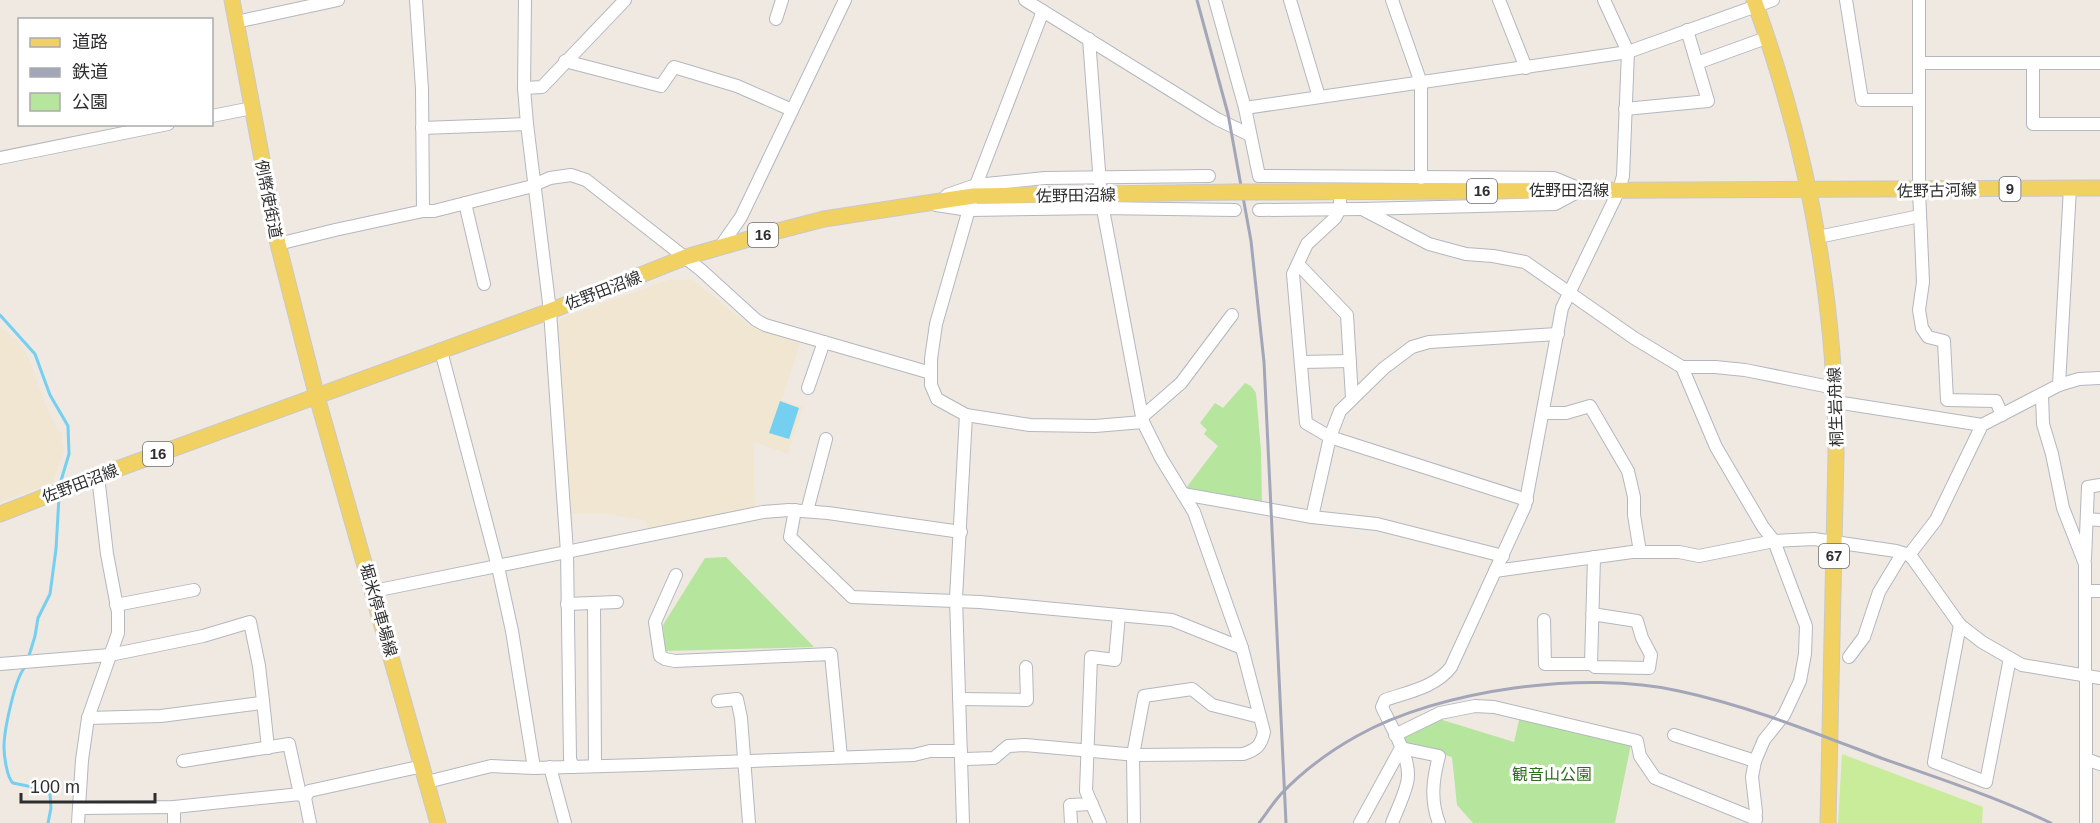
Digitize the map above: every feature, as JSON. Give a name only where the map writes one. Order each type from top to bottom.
[{"type":"main road","name":"例幣使街道","points":[[232,0],[278,244],[317,397]]},
{"type":"main road","name":"桐生岩舟線","points":[[1755,3],[1791,117],[1809,191],[1828,304],[1836,395],[1828,823]]},
{"type":"main road","name":"佐野古河線","points":[[1809,191],[2100,188]]},
{"type":"main road","name":"佐野田沼線","points":[[0,514],[441,351],[686,257],[824,219],[973,197],[1234,192],[1809,191]]},
{"type":"main road","name":"堀米停車場線","points":[[317,397],[374,591],[438,823]]},
{"type":"street","points":[[236,22],[338,0]]},
{"type":"street","points":[[416,0],[423,211]]},
{"type":"street","points":[[525,0],[524,87],[550,310],[567,552],[570,759],[573,767]]},
{"type":"street","points":[[524,87],[542,87],[625,0]]},
{"type":"street","points":[[776,19],[782,0]]},
{"type":"street","points":[[720,247],[741,217],[845,0]]},
{"type":"street","points":[[1025,0],[1040,6],[1217,119],[1250,135]]},
{"type":"street","points":[[1215,0],[1245,108],[1259,176],[1340,179],[1554,178],[1582,190]]},
{"type":"street","points":[[1290,0],[1318,97]]},
{"type":"street","points":[[1392,0],[1421,83],[1421,178]]},
{"type":"street","points":[[1499,0],[1526,68]]},
{"type":"street","points":[[1392,823],[1408,781],[1408,768],[1382,707],[1385,700],[1444,677],[1451,667],[1496,572],[1527,500],[1562,308],[1619,190],[1623,176],[1628,52],[1604,0]]},
{"type":"street","points":[[1245,108],[1628,52],[1755,3],[1773,0]]},
{"type":"street","points":[[1846,0],[1862,100],[1919,100]]},
{"type":"street","points":[[1919,0],[1919,190],[1923,282],[1919,310],[1922,328],[1928,337],[1944,341],[1947,400],[1996,401],[2002,415]]},
{"type":"street","points":[[1040,6],[973,197],[936,324],[931,385],[937,399],[966,415],[1030,424],[1095,426],[1142,420],[1181,383],[1232,315]]},
{"type":"street","points":[[1625,109],[1708,101],[1687,30]]},
{"type":"street","points":[[1697,63],[1766,38]]},
{"type":"street","points":[[1089,39],[1100,181]]},
{"type":"street","points":[[565,61],[661,86],[674,67],[737,86],[792,110]]},
{"type":"street","points":[[1919,63],[2100,63]]},
{"type":"street","points":[[2033,64],[2033,124],[2100,124]]},
{"type":"street","points":[[213,116],[252,108]]},
{"type":"street","points":[[422,128],[527,124]]},
{"type":"street","points":[[0,158],[158,126]]},
{"type":"street","points":[[278,244],[423,211],[434,211],[529,187],[550,178],[571,175],[586,180],[686,257],[756,320],[765,325],[931,373]]},
{"type":"street","points":[[973,197],[1045,178],[1100,181],[1209,176]]},
{"type":"street","points":[[2059,385],[2070,188]]},
{"type":"street","points":[[1259,210],[1340,205],[1362,209],[1555,204],[1582,190]]},
{"type":"street","points":[[973,197],[1102,206],[1235,210]]},
{"type":"street","points":[[465,203],[484,284]]},
{"type":"street","points":[[1340,205],[1335,218],[1307,244],[1293,274],[1306,423],[1330,437],[1527,500]]},
{"type":"street","points":[[427,782],[491,766],[534,768],[744,762],[914,755],[930,751],[961,754],[966,759],[994,758],[1008,746],[1025,745],[1133,755],[1243,754],[1256,750],[1262,742],[1264,732],[1242,648],[1194,512],[1161,458],[1142,420],[1102,206]]},
{"type":"street","points":[[1362,209],[1429,244],[1466,254],[1525,262],[1635,338],[1682,367],[1745,370],[1836,395],[1982,425]]},
{"type":"street","points":[[1818,237],[1920,216]]},
{"type":"street","points":[[1298,264],[1347,315],[1352,398]]},
{"type":"street","points":[[1312,517],[1330,437],[1340,411],[1384,368],[1412,347],[1429,342],[1558,334]]},
{"type":"street","points":[[808,388],[824,342]]},
{"type":"street","points":[[441,351],[498,567],[512,631],[534,768]]},
{"type":"street","points":[[1301,362],[1350,361]]},
{"type":"street","points":[[1395,735],[1440,713],[1465,707],[1494,707],[1570,724],[1637,741],[1640,756],[1655,778],[1755,821],[1752,777],[1755,761],[1764,740],[1784,715],[1800,681],[1806,645],[1804,620],[1774,541],[1763,527],[1716,447],[1682,367]]},
{"type":"street","points":[[1849,657],[1864,637],[1879,592],[1905,555],[1935,520],[1982,425],[2059,385],[2079,379],[2100,378]]},
{"type":"street","points":[[2042,395],[2043,424],[2052,454],[2063,508],[2085,564]]},
{"type":"street","points":[[1543,413],[1566,413],[1590,406],[1628,471],[1634,498],[1634,515],[1640,552]]},
{"type":"street","points":[[963,823],[956,602],[966,415]]},
{"type":"street","points":[[826,438],[790,537],[852,597],[980,602],[1172,620],[1242,648]]},
{"type":"street","points":[[78,823],[82,760],[88,718],[118,633],[98,476]]},
{"type":"street","points":[[2085,823],[2085,564],[2088,487],[2100,485]]},
{"type":"street","points":[[1183,494],[1312,517],[1377,524],[1503,556]]},
{"type":"street","points":[[374,591],[763,512],[801,511],[960,532]]},
{"type":"street","points":[[2087,519],[2100,520]]},
{"type":"street","points":[[1496,572],[1574,559],[1640,552],[1679,552],[1699,556],[1774,541],[1814,539],[1896,551],[1913,559],[1960,625],[1982,642],[2022,665],[2100,678]]},
{"type":"street","points":[[1591,664],[1594,557]]},
{"type":"street","points":[[676,575],[655,622],[660,656],[675,661],[831,654],[841,757]]},
{"type":"street","points":[[116,605],[194,590]]},
{"type":"street","points":[[2085,591],[2100,591]]},
{"type":"street","points":[[567,604],[617,602]]},
{"type":"street","points":[[594,603],[595,766]]},
{"type":"street","points":[[1545,620],[1545,664],[1648,668],[1651,655],[1642,638],[1637,621],[1592,614]]},
{"type":"street","points":[[1100,823],[1086,791],[1091,657],[1115,660],[1119,615]]},
{"type":"street","points":[[0,664],[110,655],[203,636],[250,622],[259,666],[268,748]]},
{"type":"street","points":[[1960,625],[1934,762],[1986,782],[2010,658]]},
{"type":"street","points":[[959,699],[1027,699],[1026,667]]},
{"type":"street","points":[[1134,823],[1133,755],[1144,696],[1192,689],[1212,705],[1260,717]]},
{"type":"street","points":[[718,701],[737,699],[741,718],[748,823]]},
{"type":"street","points":[[88,718],[161,716],[259,704],[263,700]]},
{"type":"street","points":[[1674,735],[1755,761]]},
{"type":"street","points":[[183,761],[289,744],[310,823]]},
{"type":"street","points":[[1360,823],[1401,748]]},
{"type":"street","points":[[1401,748],[1438,756],[1433,783],[1435,811],[1440,823]]},
{"type":"street","points":[[2086,759],[2100,764]]},
{"type":"street","points":[[80,808],[174,807],[302,796],[309,791],[423,766]]},
{"type":"street","points":[[550,767],[565,823]]},
{"type":"street","points":[[1071,823],[1070,805],[1092,804]]},
{"type":"street","points":[[174,807],[174,823]]},
{"type":"shaded area","points":[[669,280],[693,280],[749,325],[800,343],[782,400],[803,407],[788,454],[754,442],[755,509],[649,531],[646,521],[601,513],[571,514],[556,329],[562,318]]},
{"type":"shaded area","points":[[0,327],[17,340],[30,361],[48,412],[61,434],[64,451],[52,483],[0,502]]},
{"type":"green space","points":[[1245,383],[1251,386],[1256,393],[1261,451],[1262,505],[1190,492],[1186,488],[1218,446],[1204,434],[1207,430],[1200,423],[1215,403],[1223,408]]},
{"type":"green space","points":[[726,557],[814,647],[665,651],[663,625],[705,558]]},
{"type":"green space","name":"観音山公園","points":[[1520,716],[1631,744],[1615,823],[1473,823],[1457,805],[1452,757],[1406,744],[1402,734],[1436,718],[1514,742]]},
{"type":"green space","points":[[1842,754],[1983,807],[1982,823],[1838,823]]},
{"type":"water","points":[[780,401],[799,408],[789,439],[769,433]]},
{"type":"waterway","points":[[0,315],[35,354],[50,395],[68,426],[69,454],[60,484]]},
{"type":"waterway","points":[[28,659],[38,618],[50,594],[56,549],[59,497]]},
{"type":"waterway","points":[[26,666],[14,692],[8,717],[4,747],[5,761],[13,783],[37,788],[50,794],[51,808],[48,823]]},
{"type":"railway","points":[[1197,0],[1228,114],[1251,241],[1264,362],[1286,823]]},
{"type":"railway","points":[[1259,823],[1281,794],[1317,762],[1357,736],[1391,720],[1430,706],[1514,688],[1601,683],[1642,685],[1679,691],[1756,712],[1967,788],[2051,823]]}]
